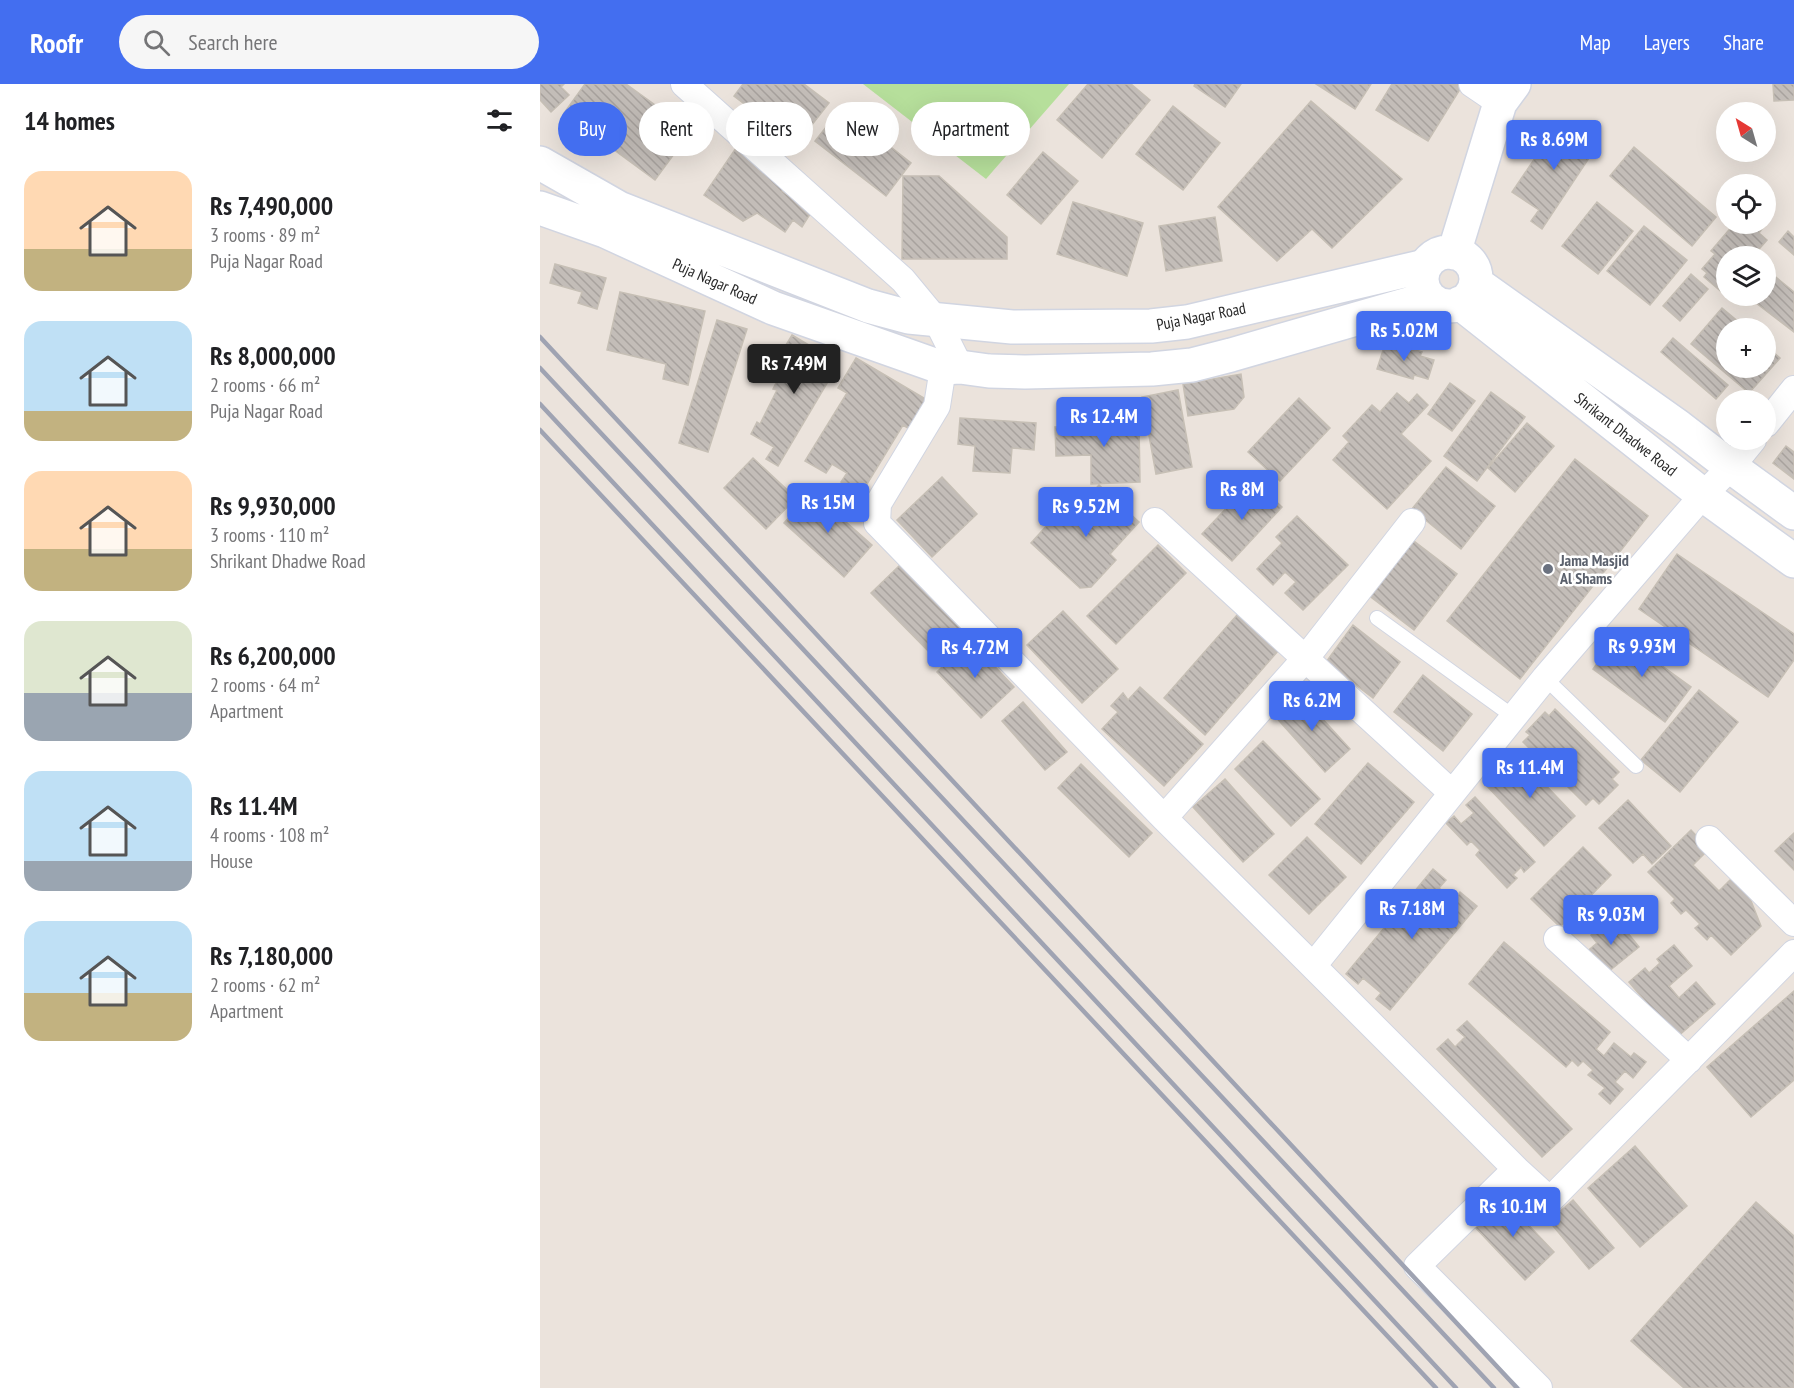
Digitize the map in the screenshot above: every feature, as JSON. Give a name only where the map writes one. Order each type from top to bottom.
[{"type":"street","points":[[684,84],[903,280],[937,321],[951,367],[937,406],[878,504],[877,523],[1164,818],[1516,1169],[1550,1200],[1794,953]]},
{"type":"street","points":[[1449,281],[1507,94],[1473,84]]},
{"type":"street","name":"Puja Nagar Road","points":[[540,163],[630,213],[868,306],[909,317],[937,321],[1012,327],[1150,326],[1449,281]]},
{"type":"street","name":"Puja Nagar Road","points":[[540,208],[604,231],[773,308],[951,367],[989,371],[1152,369],[1192,365],[1231,356],[1449,281]]},
{"type":"street","name":"Shrikant Dhadwe Road","points":[[1449,281],[1679,427],[1794,513]]},
{"type":"street","name":"Shrikant Dhadwe Road","points":[[1449,281],[1703,495],[1794,561]]},
{"type":"street","points":[[1776,412],[1794,389]]},
{"type":"street","points":[[1312,966],[1545,678],[1703,495],[1745,450]]},
{"type":"street","points":[[1155,521],[1452,793]]},
{"type":"street","points":[[1164,818],[1305,659],[1412,522]]},
{"type":"street","points":[[1709,839],[1794,923]]},
{"type":"street","points":[[1557,939],[1689,1060]]},
{"type":"street","points":[[1516,1169],[1417,1266],[1539,1388]]},
{"type":"lane","points":[[1377,618],[1514,717]]},
{"type":"lane","points":[[1545,678],[1636,766]]},
{"type":"green space","points":[[863,84],[1069,84],[1030,129],[1030,102],[911,102],[911,121],[899,112],[899,102],[886,102]]},
{"type":"green space","points":[[956,156],[1006,156],[986,179]]},
{"type":"building","points":[[540,84],[564,84],[561,87],[569,95],[562,102],[558,102],[558,105],[551,112],[540,100]]},
{"type":"building","points":[[585,84],[626,84],[651,102],[639,102],[639,156],[673,156],[655,180],[622,156],[627,156],[627,102],[572,102]]},
{"type":"building","points":[[743,84],[804,84],[828,102],[825,102],[825,108],[813,124],[813,102],[742,102],[734,96]]},
{"type":"building","points":[[1088,84],[1131,84],[1150,100],[1102,158],[1057,120]]},
{"type":"building","points":[[1195,84],[1241,84],[1225,107],[1194,86]]},
{"type":"building","points":[[1316,84],[1371,84],[1355,109]]},
{"type":"building","points":[[1392,84],[1459,84],[1462,86],[1428,141],[1376,110]]},
{"type":"building","points":[[1773,84],[1794,84],[1794,100],[1774,101]]},
{"type":"building","points":[[1311,101],[1402,179],[1332,248],[1312,229],[1277,261],[1218,207]]},
{"type":"building","points":[[1173,106],[1220,143],[1183,190],[1136,154]]},
{"type":"building","points":[[1560,121],[1597,146],[1542,229],[1531,221],[1539,210],[1512,192]]},
{"type":"building","points":[[825,128],[825,149],[815,141]]},
{"type":"building","points":[[1634,147],[1716,217],[1692,246],[1610,176]]},
{"type":"building","points":[[1043,152],[1078,181],[1041,224],[1007,195]]},
{"type":"building","points":[[899,154],[911,163],[886,196],[834,156],[899,156]]},
{"type":"building","points":[[731,156],[748,156],[787,182],[782,191],[812,211],[802,227],[793,220],[785,232],[757,213],[743,221],[704,195]]},
{"type":"building","points":[[903,176],[939,176],[1007,237],[1007,259],[902,259]]},
{"type":"building","points":[[1073,202],[1143,223],[1127,276],[1057,254]]},
{"type":"building","points":[[1597,202],[1633,231],[1598,274],[1562,246]]},
{"type":"building","points":[[1215,217],[1222,261],[1166,271],[1159,226]]},
{"type":"building","points":[[1644,226],[1687,260],[1650,305],[1607,271]]},
{"type":"building","points":[[1788,231],[1794,237],[1794,255],[1779,242]]},
{"type":"building","points":[[1725,234],[1760,234],[1767,240],[1762,246],[1716,246],[1716,287],[1704,277],[1707,273],[1702,269],[1715,254],[1711,251]]},
{"type":"building","points":[[555,264],[606,278],[597,309],[578,303],[582,292],[550,283]]},
{"type":"building","points":[[1691,274],[1708,289],[1680,321],[1663,306]]},
{"type":"building","points":[[1776,277],[1794,292],[1794,332],[1760,306],[1776,306]]},
{"type":"building","points":[[620,292],[705,311],[688,385],[663,379],[666,364],[607,350]]},
{"type":"building","points":[[1722,308],[1734,318],[1716,318],[1716,365],[1691,344]]},
{"type":"building","points":[[717,320],[747,329],[708,452],[679,443]]},
{"type":"building","points":[[792,335],[839,363],[778,466],[766,459],[774,447],[751,434],[757,422],[760,424],[777,390],[773,389],[780,375],[772,368]]},
{"type":"building","points":[[1673,338],[1716,375],[1716,378],[1720,378],[1728,385],[1724,390],[1716,390],[1716,399],[1661,352]]},
{"type":"building","points":[[1386,341],[1422,352],[1420,356],[1434,360],[1428,379],[1414,375],[1413,379],[1377,369]]},
{"type":"building","points":[[856,358],[929,401],[911,430],[903,425],[861,494],[841,482],[847,473],[832,464],[826,473],[805,461],[847,393],[838,388]]},
{"type":"building","points":[[1241,374],[1244,397],[1234,409],[1188,416],[1183,384]]},
{"type":"building","points":[[1731,378],[1762,378],[1752,390],[1745,390]]},
{"type":"building","points":[[1450,383],[1475,401],[1452,431],[1428,414]]},
{"type":"building","points":[[1178,390],[1192,467],[1156,474],[1142,397]]},
{"type":"building","points":[[1491,392],[1525,417],[1477,481],[1444,456]]},
{"type":"building","points":[[1397,393],[1409,403],[1417,394],[1428,405],[1401,434],[1431,461],[1387,509],[1333,460],[1349,442],[1343,436],[1372,405],[1380,412]]},
{"type":"building","points":[[1299,398],[1330,428],[1280,481],[1248,452]]},
{"type":"building","points":[[1123,412],[1123,425],[1139,425],[1140,482],[1091,484],[1091,455],[1056,456],[1055,427],[1092,426],[1095,413]]},
{"type":"building","points":[[960,418],[1036,423],[1034,450],[1012,448],[1010,473],[973,471],[975,446],[958,444]]},
{"type":"building","points":[[1527,423],[1554,446],[1515,492],[1488,468]]},
{"type":"building","points":[[1786,446],[1794,452],[1794,479],[1773,463]]},
{"type":"building","points":[[753,458],[796,498],[766,529],[724,488]]},
{"type":"building","name":"Jama Masjid Al Shams","points":[[1575,459],[1648,516],[1520,679],[1447,621]]},
{"type":"building","points":[[1446,467],[1495,506],[1461,549],[1412,509]]},
{"type":"building","points":[[942,477],[977,514],[932,557],[897,520]]},
{"type":"building","points":[[1253,480],[1282,507],[1232,561],[1202,534]]},
{"type":"building","points":[[1099,485],[1139,522],[1110,554],[1116,560],[1091,587],[1080,588],[1031,543],[1059,512],[1067,519]]},
{"type":"building","points":[[812,492],[872,545],[844,577],[784,523]]},
{"type":"building","points":[[1297,516],[1348,565],[1303,610],[1285,593],[1296,582],[1285,572],[1273,585],[1257,569],[1282,543],[1276,537]]},
{"type":"building","points":[[1410,538],[1457,574],[1414,630],[1367,594]]},
{"type":"building","points":[[1158,545],[1186,573],[1116,644],[1087,616]]},
{"type":"building","points":[[1677,554],[1794,634],[1794,660],[1768,697],[1639,609]]},
{"type":"building","points":[[900,565],[966,632],[937,660],[871,593]]},
{"type":"building","points":[[1063,611],[1118,669],[1082,703],[1027,645]]},
{"type":"building","points":[[1237,615],[1278,651],[1205,735],[1164,698]]},
{"type":"building","points":[[1353,625],[1400,662],[1373,698],[1326,662]]},
{"type":"building","points":[[1618,634],[1691,687],[1665,722],[1593,669]]},
{"type":"building","points":[[970,640],[1014,687],[981,718],[937,672]]},
{"type":"building","points":[[1423,675],[1472,714],[1443,751],[1394,712]]},
{"type":"building","points":[[1140,687],[1203,744],[1164,786],[1102,729],[1118,712],[1111,706],[1123,693],[1128,700]]},
{"type":"building","points":[[1699,690],[1738,722],[1680,792],[1641,760]]},
{"type":"building","points":[[1298,692],[1350,749],[1325,772],[1273,714]]},
{"type":"building","points":[[1023,702],[1067,752],[1045,770],[1002,721]]},
{"type":"building","points":[[1555,709],[1619,772],[1612,779],[1618,785],[1599,804],[1593,798],[1586,805],[1523,742],[1530,735],[1526,732],[1545,712],[1549,716]]},
{"type":"building","points":[[1263,741],[1320,799],[1291,826],[1235,769]]},
{"type":"building","points":[[1515,753],[1575,816],[1544,846],[1484,783]]},
{"type":"building","points":[[1368,763],[1414,802],[1361,864],[1315,824]]},
{"type":"building","points":[[1081,764],[1152,833],[1129,857],[1058,788]]},
{"type":"building","points":[[1225,779],[1274,834],[1243,862],[1193,807]]},
{"type":"building","points":[[1475,797],[1535,862],[1524,872],[1521,867],[1513,875],[1517,878],[1507,888],[1476,855],[1480,850],[1471,841],[1467,845],[1446,823],[1454,816],[1461,824],[1474,813],[1466,805]]},
{"type":"building","points":[[1628,800],[1671,846],[1652,864],[1643,854],[1633,863],[1599,828]]},
{"type":"building","points":[[1691,830],[1709,849],[1693,865],[1719,891],[1735,875],[1745,886],[1761,926],[1731,955],[1711,935],[1707,940],[1695,928],[1700,924],[1686,910],[1681,914],[1671,903],[1675,899],[1648,872]]},
{"type":"building","points":[[1794,833],[1794,870],[1775,851]]},
{"type":"building","points":[[1307,837],[1346,877],[1309,914],[1269,875]]},
{"type":"building","points":[[1583,847],[1611,875],[1560,927],[1531,899]]},
{"type":"building","points":[[1433,869],[1446,880],[1439,888],[1454,900],[1460,892],[1477,906],[1390,1010],[1376,999],[1381,993],[1363,978],[1358,984],[1346,974]]},
{"type":"building","points":[[1614,916],[1639,947],[1603,976],[1585,953],[1597,943],[1591,935]]},
{"type":"building","points":[[1504,942],[1610,1032],[1596,1049],[1604,1056],[1614,1043],[1631,1057],[1634,1053],[1646,1062],[1633,1078],[1625,1071],[1615,1082],[1623,1089],[1610,1104],[1599,1094],[1605,1088],[1588,1075],[1593,1070],[1583,1061],[1578,1066],[1572,1060],[1566,1067],[1469,984]]},
{"type":"building","points":[[1674,945],[1692,966],[1669,986],[1679,998],[1696,982],[1715,1004],[1676,1038],[1629,982],[1645,968],[1649,973],[1660,963],[1657,959]]},
{"type":"building","points":[[1794,991],[1794,1080],[1751,1117],[1707,1067]]},
{"type":"building","points":[[1467,1021],[1572,1129],[1542,1157],[1437,1049],[1448,1039],[1455,1047],[1465,1037],[1457,1030]]},
{"type":"building","points":[[1635,1146],[1687,1206],[1640,1247],[1588,1188]]},
{"type":"building","points":[[1502,1197],[1554,1252],[1525,1280],[1472,1224]]},
{"type":"building","points":[[1573,1200],[1614,1248],[1589,1269],[1549,1221]]},
{"type":"building","points":[[1756,1202],[1794,1236],[1794,1388],[1684,1388],[1631,1341]]},
{"type":"railway","points":[[540,337],[1517,1388]]},
{"type":"railway","points":[[540,368],[1494,1388]]},
{"type":"railway","points":[[540,404],[1456,1388]]},
{"type":"railway","points":[[540,430],[1436,1388]]},
{"type":"place","name":"Jama Masjid Al Shams","points":[[1548,569]]}]
